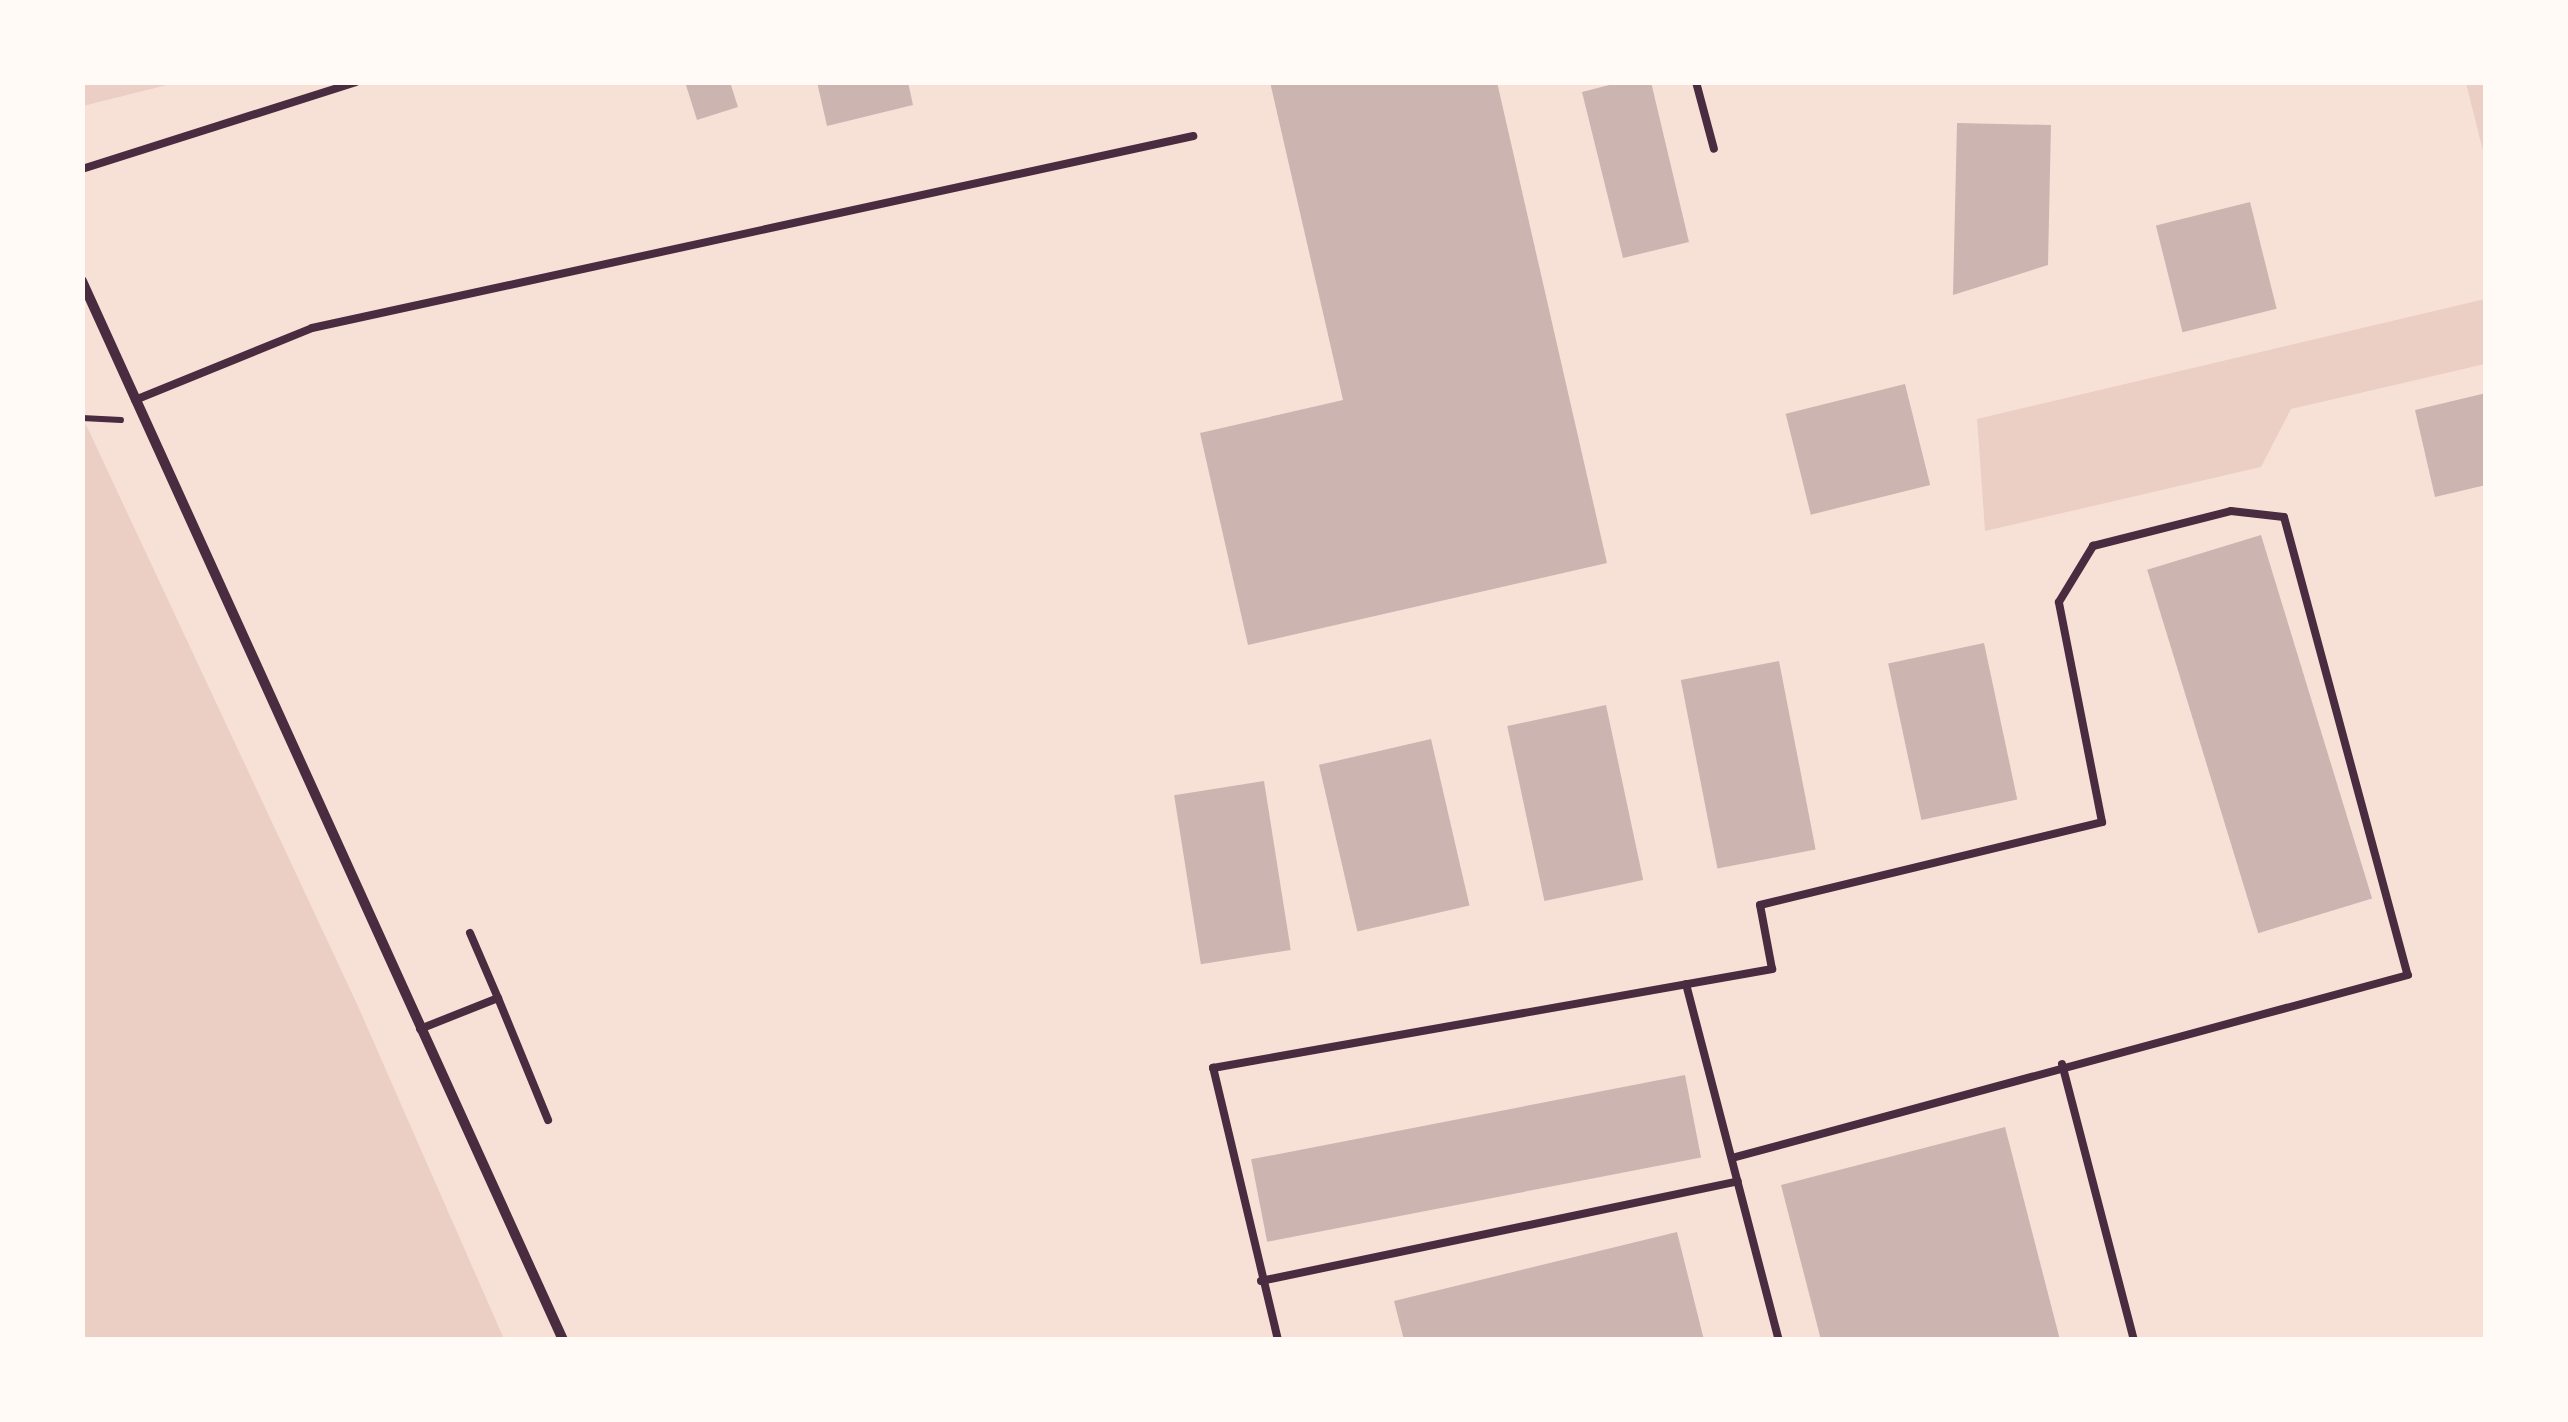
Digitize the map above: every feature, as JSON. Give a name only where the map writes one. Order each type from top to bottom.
[{"type":"street","points":[[82,281],[563,1340]]},
{"type":"lane","points":[[82,169],[356,82]]},
{"type":"lane","points":[[1696,82],[1714,149]]},
{"type":"lane","points":[[135,400],[312,328],[1193,136]]},
{"type":"lane","points":[[1278,1340],[1212,1068],[1772,969],[1760,905],[2102,822],[2059,602],[2084,560],[2093,546],[2231,511],[2284,518],[2408,975],[2062,1064],[1732,1158]]},
{"type":"lane","points":[[470,933],[548,1120]]},
{"type":"lane","points":[[1686,984],[1779,1340]]},
{"type":"lane","points":[[420,1029],[498,998]]},
{"type":"lane","points":[[2062,1064],[2134,1340]]},
{"type":"lane","points":[[1262,1281],[1738,1182]]},
{"type":"shaded area","points":[[83,82],[175,82],[175,83],[83,106]]},
{"type":"shaded area","points":[[2466,83],[2485,83],[2485,159]]},
{"type":"shaded area","points":[[2485,299],[2485,364],[2291,409],[2261,467],[1985,531],[1977,419]]},
{"type":"shaded area","points":[[82,416],[357,1004],[504,1339],[83,1339]]},
{"type":"building","points":[[685,82],[730,82],[738,107],[697,120]]},
{"type":"building","points":[[817,82],[908,82],[913,105],[827,126]]},
{"type":"building","points":[[1270,82],[1497,82],[1607,563],[1248,645],[1200,433],[1343,400]]},
{"type":"building","points":[[1621,82],[1651,82],[1689,242],[1623,258],[1582,92]]},
{"type":"building","points":[[1957,123],[2051,125],[2048,265],[1953,295]]},
{"type":"building","points":[[2250,202],[2277,309],[2182,332],[2156,225]]},
{"type":"building","points":[[1905,384],[1930,485],[1811,515],[1786,414]]},
{"type":"building","points":[[2486,393],[2486,485],[2435,497],[2415,410]]},
{"type":"building","points":[[2261,535],[2372,898],[2258,933],[2147,570]]},
{"type":"building","points":[[1984,643],[2017,800],[1921,820],[1888,663]]},
{"type":"building","points":[[1779,661],[1816,849],[1717,869],[1681,680]]},
{"type":"building","points":[[1606,705],[1643,880],[1544,901],[1507,726]]},
{"type":"building","points":[[1431,739],[1469,906],[1357,931],[1319,765]]},
{"type":"building","points":[[1264,781],[1291,950],[1201,964],[1174,795]]},
{"type":"building","points":[[1685,1075],[1701,1157],[1267,1242],[1251,1159]]},
{"type":"building","points":[[2005,1127],[2060,1340],[1821,1340],[1781,1185]]},
{"type":"building","points":[[1677,1232],[1704,1340],[1404,1340],[1394,1301]]}]
